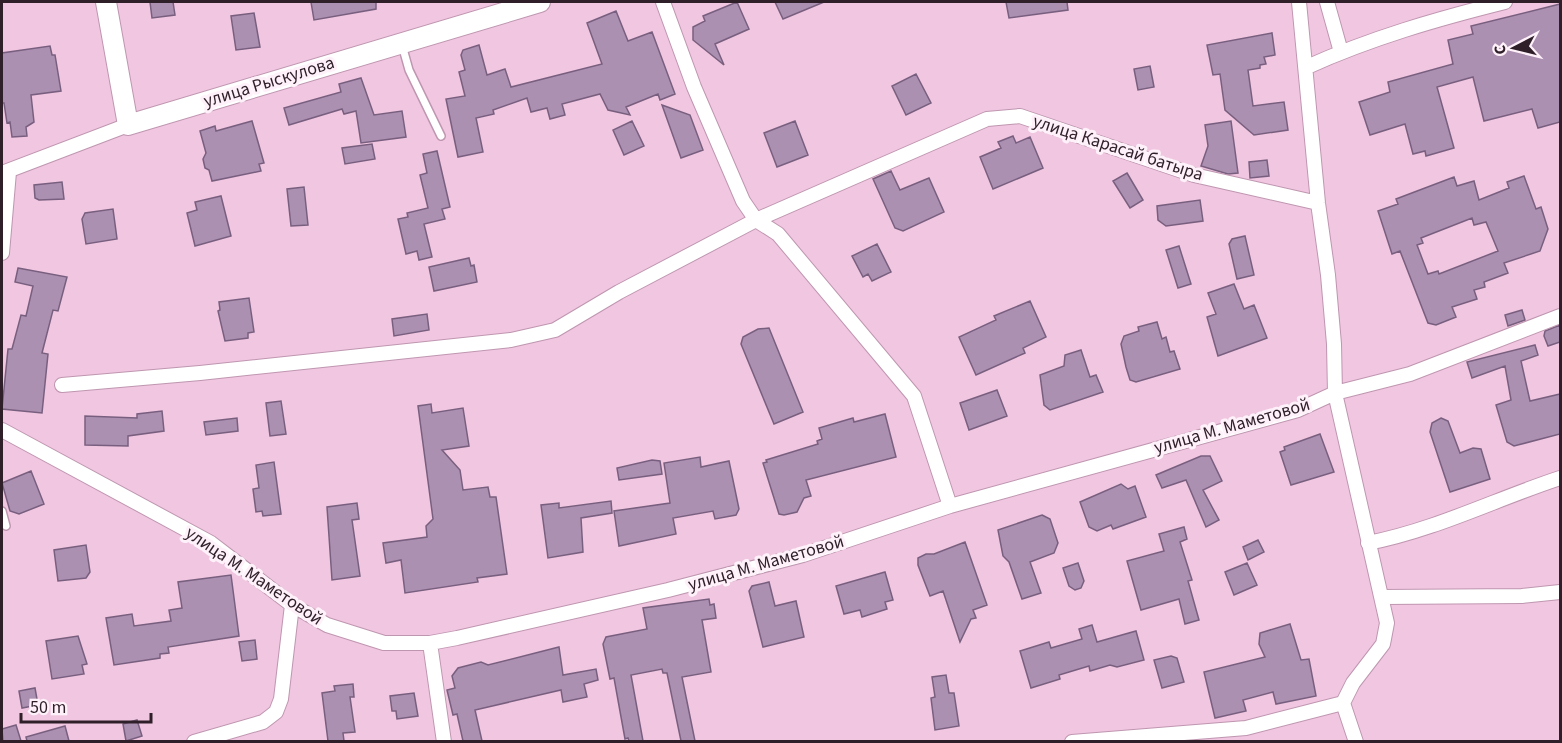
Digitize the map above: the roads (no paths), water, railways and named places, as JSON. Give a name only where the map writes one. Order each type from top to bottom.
[{"type":"street","points":[[106,2],[128,125]]},
{"type":"street","name":"улица Рыскулова","points":[[5,173],[128,125],[540,2]]},
{"type":"street","points":[[663,2],[694,87],[744,201],[756,220],[778,234],[914,396],[950,506]]},
{"type":"street","points":[[1072,741],[1246,728],[1342,703],[1353,682],[1383,644],[1387,623],[1383,597],[1368,543],[1335,393],[1329,275],[1318,204],[1307,67],[1299,2]]},
{"type":"street","points":[[1327,2],[1341,52]]},
{"type":"street","points":[[1307,67],[1341,52],[1438,19],[1505,2]]},
{"type":"street","name":"улица Карасай батыра","points":[[62,384],[200,374],[510,340],[555,330],[619,292],[756,220],[987,119],[1020,116],[1194,175],[1318,204]]},
{"type":"street","points":[[2,253],[5,173]]},
{"type":"street","name":"улица М. Маметовой","points":[[2,430],[212,543],[292,605],[327,626],[384,644],[429,643],[668,590],[792,558],[950,506],[1298,410],[1335,393],[1410,374],[1560,316]]},
{"type":"street","points":[[1368,543],[1408,534],[1560,478]]},
{"type":"street","points":[[1383,597],[1522,596],[1560,592]]},
{"type":"street","points":[[194,741],[263,722],[276,712],[281,699],[292,605]]},
{"type":"street","points":[[429,643],[444,741]]},
{"type":"street","points":[[1342,703],[1356,741]]},
{"type":"lane","points":[[401,43],[409,70],[441,136]]},
{"type":"lane","points":[[2,511],[6,526]]}]
